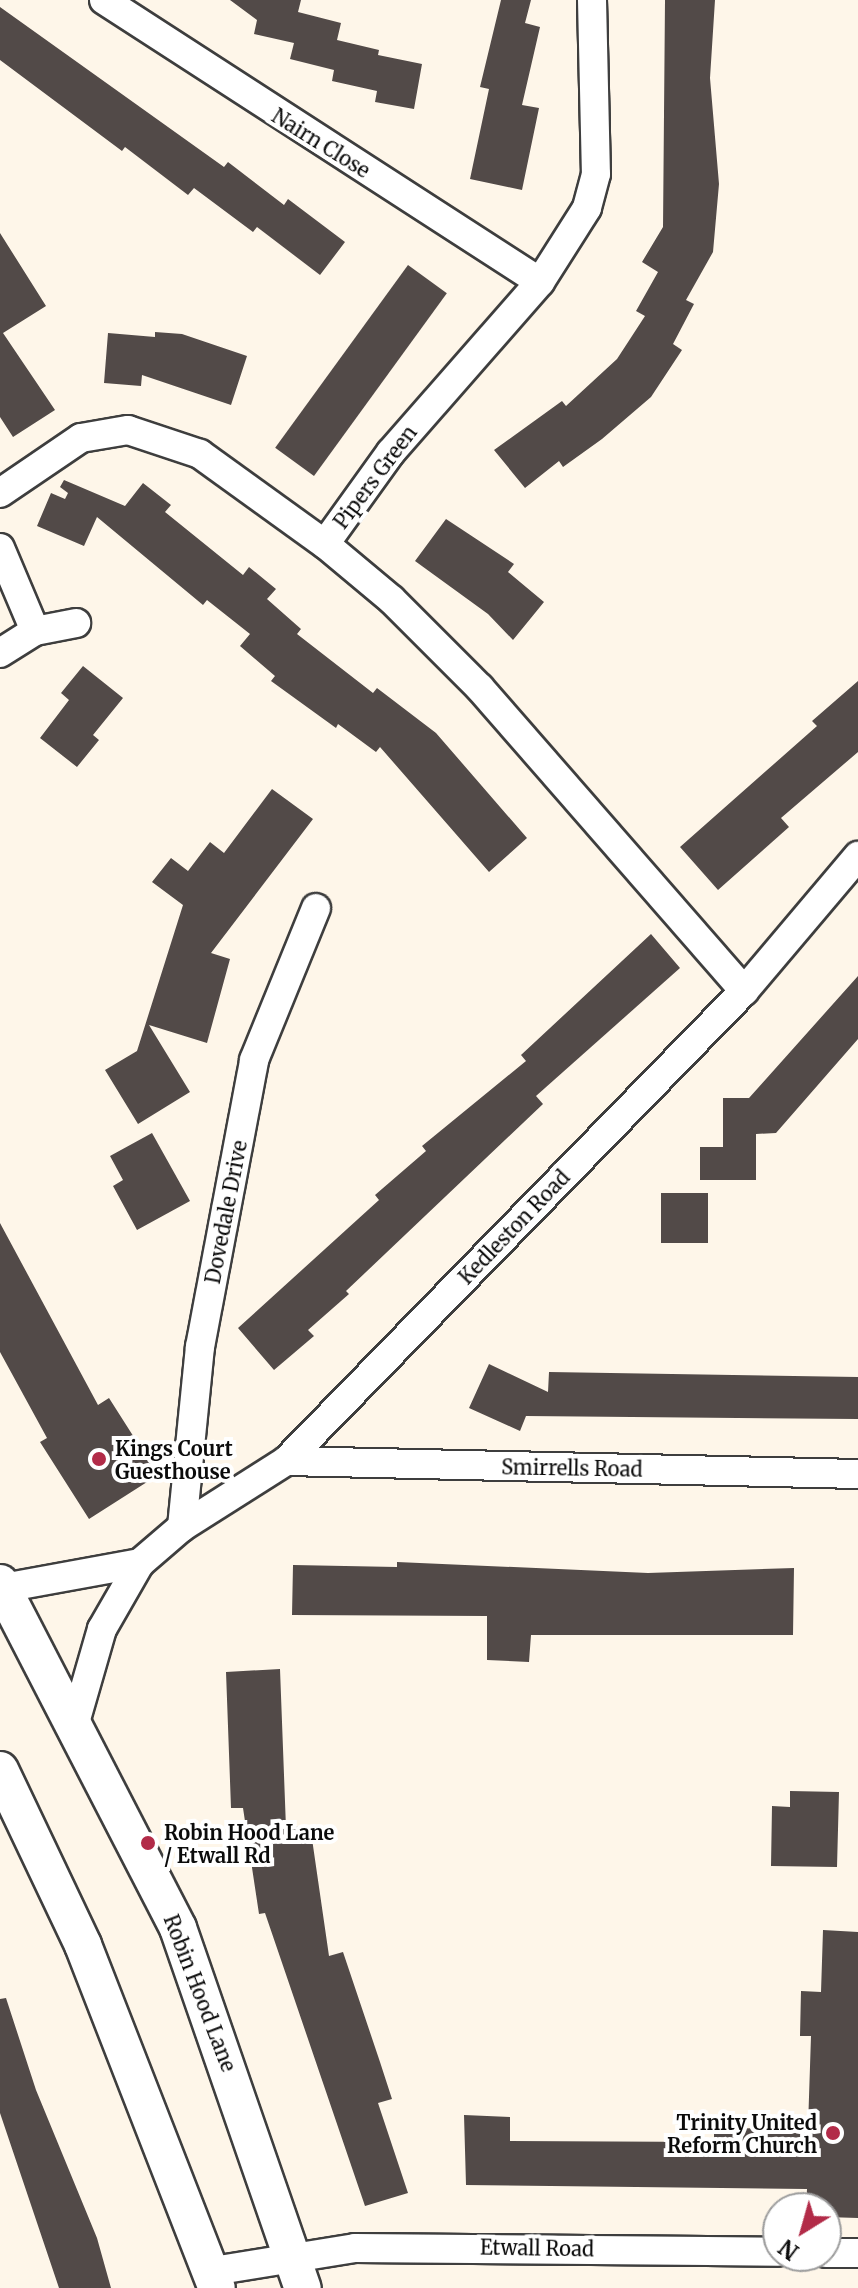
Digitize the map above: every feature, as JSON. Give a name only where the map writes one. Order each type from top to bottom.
[{"type":"street","name":"Nairn Close","points":[[104,0],[540,282]]},
{"type":"street","name":"Pipers Green","points":[[592,0],[596,174],[587,208],[540,282],[399,442],[325,544],[392,600],[480,688],[744,991]]},
{"type":"street","points":[[0,493],[81,438],[128,430],[200,454],[325,544]]},
{"type":"street","points":[[0,548],[35,631]]},
{"type":"street","points":[[0,653],[35,631],[76,623]]},
{"type":"street","name":"Kedleston Road","points":[[74,1726],[102,1629],[140,1563],[182,1527],[286,1461],[744,991],[858,856]]},
{"type":"street","name":"Dovedale Drive","points":[[182,1527],[200,1347],[254,1060],[316,908]]},
{"type":"street","name":"Smirrells Road","points":[[286,1461],[858,1474]]},
{"type":"street","points":[[1,1586],[140,1563]]},
{"type":"street","name":"Robin Hood Lane","points":[[1,1586],[178,1928],[300,2274]]},
{"type":"street","points":[[0,1770],[83,1945],[215,2279]]},
{"type":"street","name":"Etwall Road","points":[[215,2279],[300,2274],[355,2248],[762,2252]]},
{"type":"building","points":[[230,0],[301,0],[298,12],[341,23],[337,40],[379,50],[378,55],[422,64],[414,109],[375,102],[377,91],[332,81],[334,70],[290,59],[294,43],[254,34],[257,20]]},
{"type":"building","points":[[501,0],[531,0],[525,23],[540,27],[522,105],[539,108],[522,190],[470,179],[489,89],[480,87]]},
{"type":"building","points":[[665,0],[715,0],[710,78],[719,184],[713,252],[686,300],[694,304],[673,344],[682,350],[651,397],[602,439],[563,467],[559,461],[525,488],[494,450],[562,401],[566,406],[617,359],[645,316],[636,311],[658,272],[642,262],[663,227]]},
{"type":"building","points":[[0,7],[224,167],[228,162],[284,205],[288,199],[345,242],[320,275],[257,227],[253,232],[194,188],[188,195],[125,147],[122,151],[0,60]]},
{"type":"building","points":[[0,233],[46,306],[3,333],[55,410],[13,437],[0,417]]},
{"type":"building","points":[[408,265],[447,293],[314,476],[275,448]]},
{"type":"building","points":[[155,332],[182,334],[247,356],[231,405],[142,375],[141,386],[104,383],[108,333],[155,337]]},
{"type":"building","points":[[64,480],[125,506],[143,483],[171,505],[165,512],[243,575],[249,567],[276,589],[267,599],[301,629],[297,634],[373,693],[377,688],[436,733],[527,838],[489,872],[380,747],[376,752],[338,724],[336,728],[271,681],[275,676],[240,646],[250,634],[207,600],[203,605],[97,517],[84,546],[37,526],[51,493],[65,499],[68,493],[60,487]]},
{"type":"building","points":[[446,519],[514,564],[508,572],[544,602],[513,640],[488,614],[415,561]]},
{"type":"building","points":[[83,666],[123,698],[93,735],[99,740],[77,767],[40,738],[69,700],[61,693]]},
{"type":"building","points":[[858,681],[858,752],[781,818],[789,827],[718,890],[680,847],[817,726],[812,721]]},
{"type":"building","points":[[272,789],[313,819],[211,953],[230,959],[207,1043],[149,1025],[190,1092],[138,1124],[105,1070],[137,1051],[183,905],[152,882],[171,858],[188,871],[210,842],[224,853]]},
{"type":"building","points":[[651,934],[680,968],[536,1096],[543,1104],[346,1291],[349,1294],[308,1330],[314,1336],[274,1370],[238,1328],[379,1200],[375,1195],[426,1151],[422,1146],[526,1061],[521,1055]]},
{"type":"building","points":[[858,976],[858,1039],[776,1133],[756,1134],[756,1180],[700,1180],[700,1147],[723,1147],[723,1098],[749,1098]]},
{"type":"building","points":[[152,1133],[190,1201],[137,1230],[113,1186],[123,1180],[110,1156]]},
{"type":"building","points":[[661,1193],[708,1193],[708,1243],[661,1243]]},
{"type":"building","points":[[0,1223],[98,1405],[109,1398],[158,1475],[89,1519],[40,1442],[47,1438],[0,1352]]},
{"type":"building","points":[[489,1364],[548,1392],[549,1372],[858,1377],[858,1419],[526,1416],[520,1431],[469,1408]]},
{"type":"building","points":[[397,1562],[648,1573],[794,1568],[793,1635],[531,1635],[529,1662],[487,1660],[487,1616],[292,1615],[293,1565],[397,1567]]},
{"type":"building","points":[[280,1669],[286,1828],[310,1825],[329,1956],[343,1952],[380,2062],[392,2099],[378,2103],[408,2193],[365,2206],[265,1913],[259,1914],[243,1808],[231,1808],[226,1672]]},
{"type":"building","points":[[790,1791],[839,1792],[837,1867],[771,1866],[772,1806],[790,1807]]},
{"type":"building","points":[[823,1930],[858,1932],[858,2218],[842,2218],[842,2192],[807,2192],[807,2189],[466,2185],[464,2115],[510,2117],[510,2141],[714,2142],[714,2129],[808,2127],[811,2036],[800,2036],[801,1991],[821,1992]]},
{"type":"building","points":[[6,1998],[36,2090],[97,2238],[111,2288],[59,2288],[0,2113],[0,1999]]},
{"type":"place","name":"Kings Court Guesthouse","points":[[99,1459]]},
{"type":"place","name":"Robin Hood Lane / Etwall Rd","points":[[148,1843]]},
{"type":"place","name":"Trinity United Reform Church","points":[[833,2133]]}]
